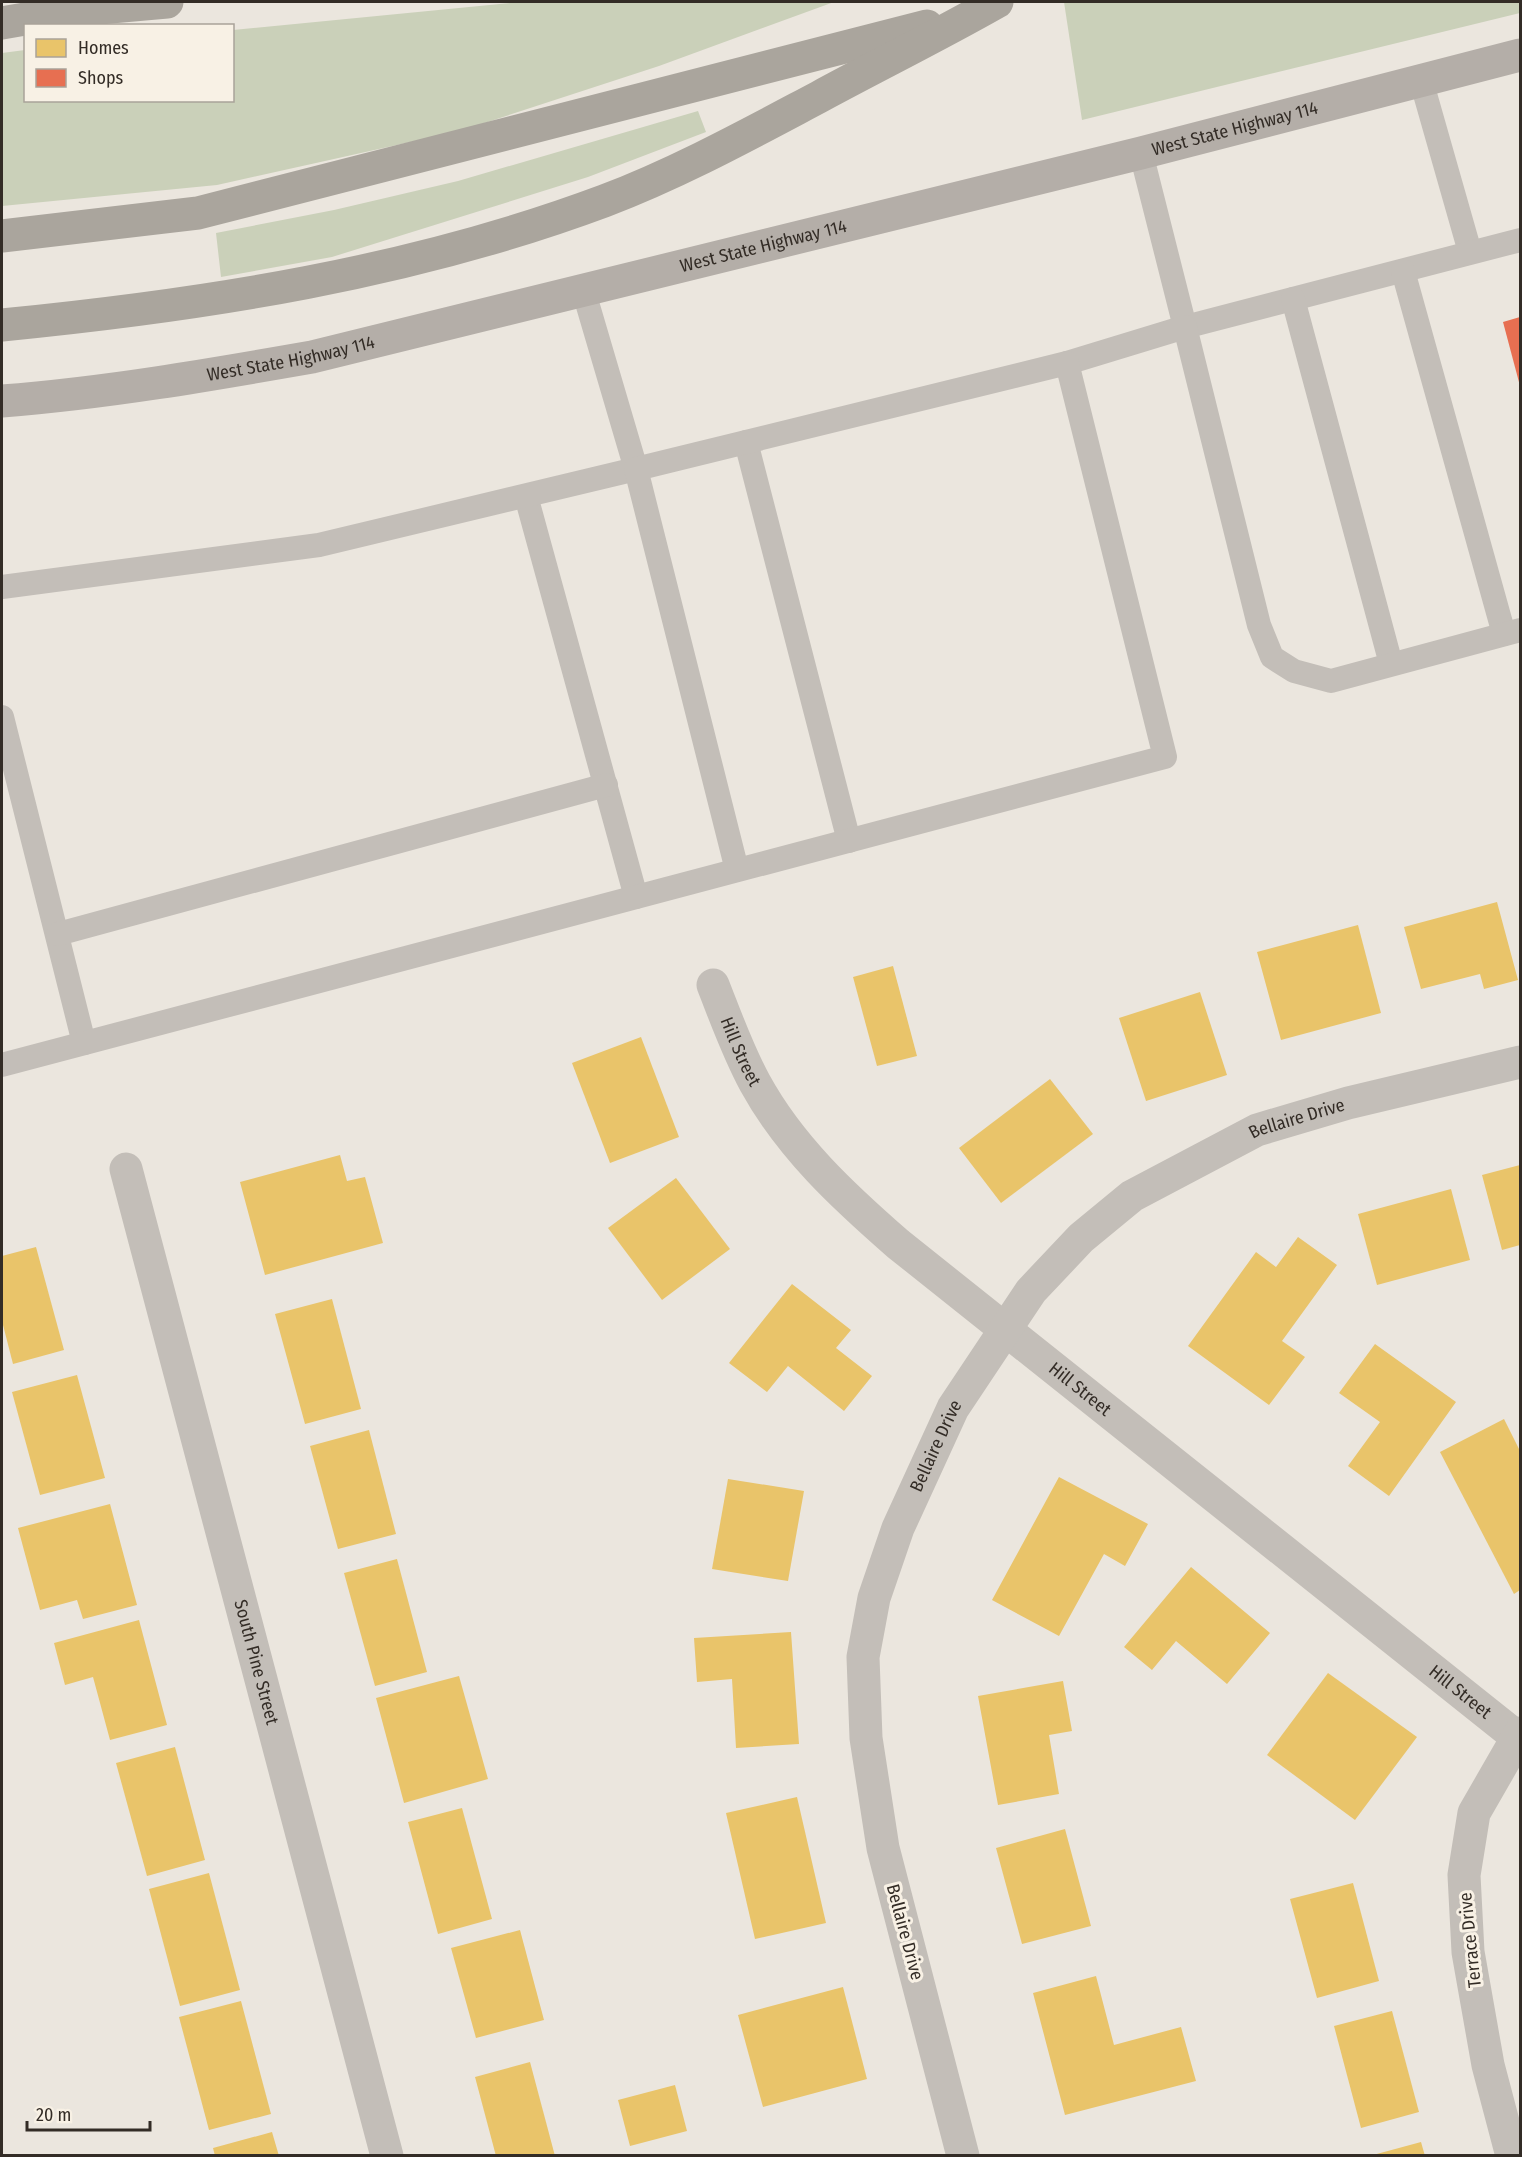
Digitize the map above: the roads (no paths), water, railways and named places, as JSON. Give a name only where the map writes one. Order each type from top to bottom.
[{"type":"highway","points":[[2,23],[77,10],[167,2]]},
{"type":"highway","points":[[2,236],[198,213],[987,7]]},
{"type":"highway","points":[[2,325],[128,313],[253,292],[459,248],[604,201],[717,150],[987,7]]},
{"type":"main road","name":"West State Highway 114","points":[[2,401],[60,397],[174,381],[312,357],[1141,153],[1521,55]]},
{"type":"street","name":"Hill Street","points":[[713,985],[754,1082],[806,1158],[890,1237],[1519,1735]]},
{"type":"street","name":"Bellaire Drive","points":[[954,2153],[883,1848],[866,1738],[863,1657],[874,1598],[898,1528],[953,1408],[1031,1291],[1081,1238],[1132,1196],[1163,1177],[1257,1130],[1348,1103],[1521,1062]]},
{"type":"street","name":"South Pine Street","points":[[126,1169],[387,2156]]},
{"type":"street","name":"Terrace Drive","points":[[1512,2156],[1488,2065],[1468,1952],[1464,1875],[1474,1813],[1519,1735]]},
{"type":"lane","points":[[1421,80],[1470,252]]},
{"type":"lane","points":[[1141,153],[1259,625],[1272,657],[1294,670],[1331,681],[1512,632],[1403,270]]},
{"type":"lane","points":[[2,587],[319,545],[1067,363],[1185,327],[1521,240]]},
{"type":"lane","points":[[583,289],[636,469],[737,870]]},
{"type":"lane","points":[[1293,299],[1391,664]]},
{"type":"lane","points":[[2,1065],[1165,757],[1067,363]]},
{"type":"lane","points":[[746,442],[849,841]]},
{"type":"lane","points":[[526,496],[636,897]]},
{"type":"lane","points":[[2,717],[84,1043]]},
{"type":"lane","points":[[58,934],[606,785]]}]
